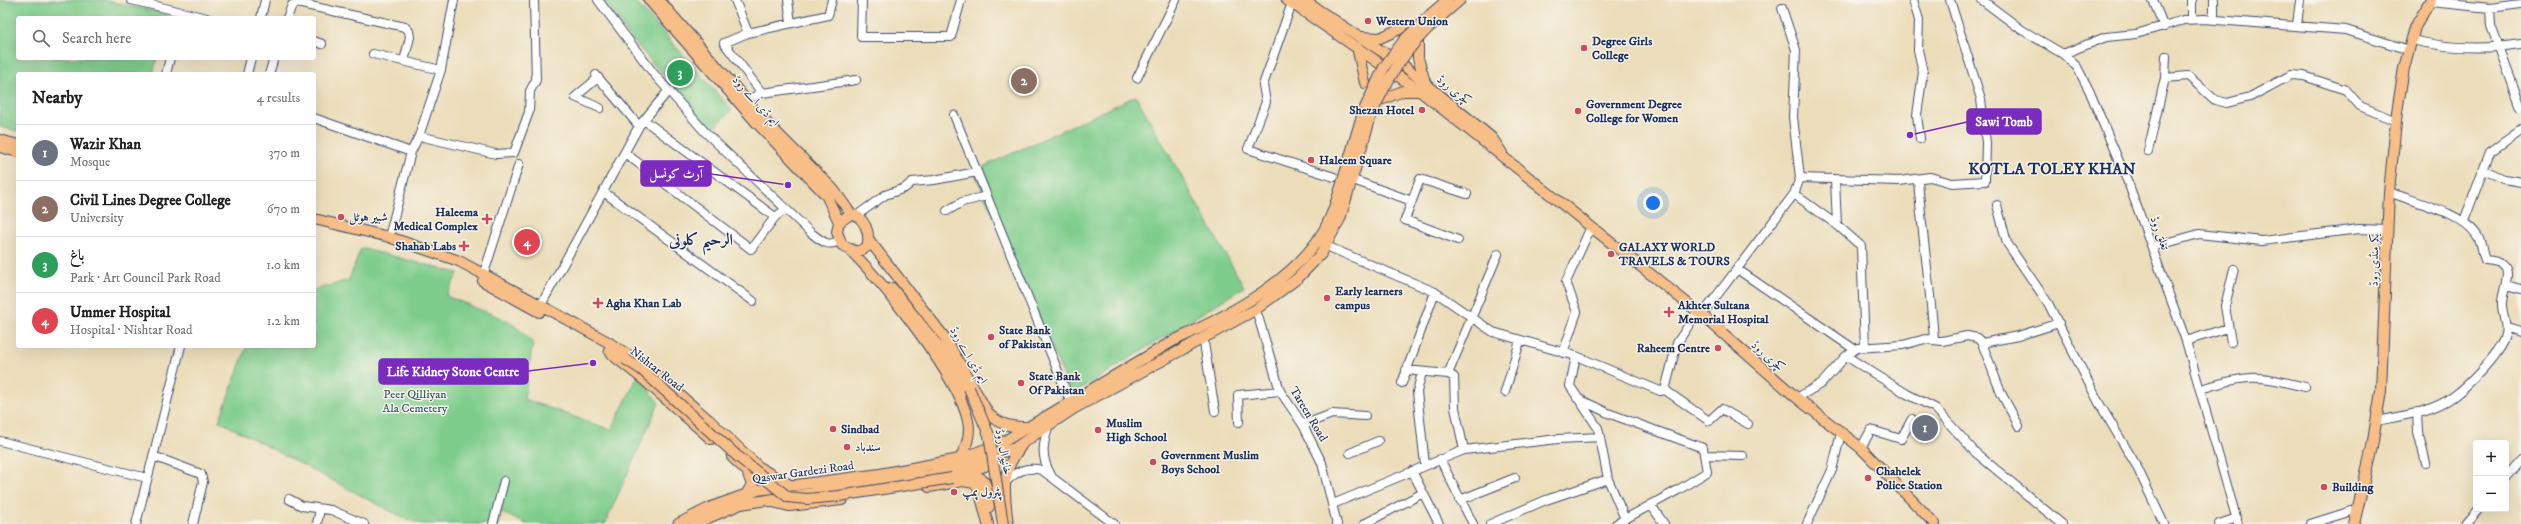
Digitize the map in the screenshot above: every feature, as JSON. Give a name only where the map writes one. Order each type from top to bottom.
[{"type":"main road","name":"ایم ڈی اے روڈ","points":[[649,0],[756,122],[826,195],[839,222]]},
{"type":"main road","name":"ایم ڈی اے روڈ","points":[[659,0],[747,100],[833,189],[854,215]]},
{"type":"main road","name":"کچری روڈ","points":[[1303,0],[1358,37],[1383,51],[1486,145],[1503,154],[1591,228],[1700,313],[1797,398],[1861,448],[1934,524]]},
{"type":"main road","points":[[694,524],[741,504],[931,475],[1020,445],[1049,424],[1255,310],[1298,278],[1321,254],[1340,219],[1367,113],[1384,67],[1414,30],[1447,0]]},
{"type":"main road","points":[[1367,113],[1410,47],[1420,35],[1460,0]]},
{"type":"main road","name":"بکر منڈی روڈ","points":[[2354,524],[2376,421],[2384,351],[2387,230],[2396,121],[2409,50],[2416,27],[2430,1]]},
{"type":"main road","name":"کچری روڈ","points":[[1289,2],[1376,61],[1422,87]]},
{"type":"main road","points":[[1358,37],[1380,38],[1406,26]]},
{"type":"main road","points":[[1383,99],[1403,91],[1422,87],[1418,41]]},
{"type":"main road","points":[[1357,47],[1365,83]]},
{"type":"main road","name":"Qaswar Gardezi Road","points":[[678,524],[708,508],[746,494],[790,485],[832,481],[937,464],[960,459],[1003,442],[1173,341],[1215,320],[1262,292],[1288,273],[1314,245],[1330,219],[1367,113]]},
{"type":"main road","points":[[0,140],[16,144]]},
{"type":"main road","points":[[0,147],[16,151]]},
{"type":"main road","points":[[854,251],[868,243],[865,226],[854,215],[839,222],[837,232],[840,240],[854,251],[913,326],[948,378],[968,421],[967,445],[960,459]]},
{"type":"main road","name":"Nishtar Road","points":[[316,219],[389,237],[435,252],[484,273],[541,305],[612,348],[649,376],[736,455],[788,497],[807,500],[952,478],[1000,460],[1020,445]]},
{"type":"main road","name":"Nishtar Road","points":[[316,226],[389,244],[445,262],[612,348]]},
{"type":"main road","name":"ایم ڈی اے روڈ","points":[[868,243],[942,343],[967,389]]},
{"type":"main road","name":"ایم ڈی اے روڈ","points":[[868,243],[945,338],[988,413],[996,421],[1006,425],[1027,427]]},
{"type":"main road","name":"ایم ڈی اے روڈ","points":[[854,251],[916,318],[938,346],[967,389]]},
{"type":"main road","points":[[612,348],[635,358],[669,386],[760,468],[790,485]]},
{"type":"main road","points":[[612,348],[746,471],[752,485],[746,494]]},
{"type":"main road","name":"خانیوال روڈ","points":[[967,389],[984,436],[990,524]]},
{"type":"main road","name":"خانیوال روڈ","points":[[967,389],[988,435],[1003,524]]},
{"type":"main road","points":[[1008,524],[1005,483],[1012,457],[1020,445]]},
{"type":"main road","points":[[970,472],[981,477],[986,484],[990,509],[990,524]]},
{"type":"main road","points":[[764,500],[789,506],[806,506],[963,481],[974,482],[980,489],[990,524]]},
{"type":"street","points":[[131,0],[180,15]]},
{"type":"street","points":[[261,16],[265,0]]},
{"type":"street","points":[[389,237],[411,152],[419,136],[441,70],[454,0]]},
{"type":"street","points":[[419,136],[496,154],[514,153],[529,112],[530,91],[536,80],[534,0]]},
{"type":"street","points":[[598,0],[669,90],[705,132],[785,210],[825,242],[835,244],[840,240]]},
{"type":"street","points":[[735,0],[748,33]]},
{"type":"street","points":[[788,0],[791,24]]},
{"type":"street","points":[[762,93],[724,43],[748,33],[830,14],[832,0]]},
{"type":"street","points":[[862,0],[861,37],[951,36],[961,0]]},
{"type":"street","points":[[1137,78],[1176,0]]},
{"type":"street","points":[[1913,0],[1919,20],[1918,50],[1923,72],[1917,115],[1920,139]]},
{"type":"street","points":[[1800,178],[1835,180],[1918,180],[1936,177],[1956,183],[1981,182],[1985,178],[1986,143],[1981,99],[1950,0]]},
{"type":"street","name":"تغلق روڈ","points":[[1982,0],[2022,30],[2063,54],[2077,67],[2089,90],[2129,185],[2186,341],[2201,389],[2237,521]]},
{"type":"street","points":[[2153,0],[2164,27]]},
{"type":"street","points":[[2192,0],[2192,19]]},
{"type":"street","points":[[2214,0],[2214,19]]},
{"type":"street","points":[[2297,25],[2300,0]]},
{"type":"street","points":[[2430,1],[2490,8],[2521,4]]},
{"type":"street","points":[[1289,2],[1263,85],[1266,102],[1248,148],[1334,177]]},
{"type":"street","points":[[288,16],[292,5],[297,3],[405,27],[409,31],[410,37],[404,61]]},
{"type":"street","points":[[1665,390],[1676,343],[1737,269],[1794,194],[1800,178],[1793,118],[1796,50],[1782,8]]},
{"type":"street","points":[[2490,8],[2491,26],[2521,107]]},
{"type":"street","points":[[2063,54],[2106,37],[2136,34],[2192,19],[2214,19],[2297,25],[2356,32],[2409,50]]},
{"type":"street","points":[[2412,40],[2448,47],[2499,48],[2521,44]]},
{"type":"street","points":[[316,42],[322,44]]},
{"type":"street","points":[[373,54],[441,70]]},
{"type":"street","points":[[2148,151],[2166,78],[2166,56]]},
{"type":"street","points":[[166,72],[170,60]]},
{"type":"street","points":[[248,72],[250,60]]},
{"type":"street","points":[[270,72],[273,60]]},
{"type":"street","points":[[2166,78],[2188,76],[2215,100],[2233,103],[2250,97],[2291,75],[2304,76],[2346,90],[2360,106],[2396,121]]},
{"type":"street","points":[[600,108],[575,97],[597,77],[642,123],[774,217]]},
{"type":"street","points":[[747,100],[762,93],[856,80]]},
{"type":"street","points":[[541,305],[642,123],[669,90]]},
{"type":"street","points":[[954,116],[1070,401]]},
{"type":"street","points":[[316,119],[411,152]]},
{"type":"street","points":[[2464,221],[2490,152],[2521,130]]},
{"type":"street","points":[[625,153],[752,249],[774,217],[785,210]]},
{"type":"street","points":[[484,273],[519,164]]},
{"type":"street","points":[[2484,170],[2504,179],[2521,182]]},
{"type":"street","points":[[854,215],[885,195],[905,188],[912,182],[934,180],[976,172]]},
{"type":"street","points":[[1458,240],[1405,220],[1420,179],[1467,194]]},
{"type":"street","points":[[1835,180],[1836,224]]},
{"type":"street","points":[[1918,180],[1921,226],[1928,267],[1934,339]]},
{"type":"street","points":[[1356,181],[1412,201]]},
{"type":"street","points":[[605,192],[752,301]]},
{"type":"street","points":[[2376,421],[2417,412],[2448,401],[2463,389],[2497,351],[2507,328],[2502,303],[2508,279],[2507,270],[2498,262],[2486,260],[2478,237],[2464,221],[2450,214],[2389,192]]},
{"type":"street","points":[[1794,194],[1836,224],[1861,246],[1865,347]]},
{"type":"street","points":[[947,211],[962,202],[987,196]]},
{"type":"street","points":[[1997,205],[2007,242],[2029,273],[2059,323],[2099,403],[2136,465],[2164,524]]},
{"type":"street","points":[[1563,353],[1577,312],[1566,282],[1591,228]]},
{"type":"street","points":[[2152,248],[2199,234],[2262,241],[2359,229],[2387,230]]},
{"type":"street","points":[[1331,248],[1435,292],[1493,332],[1520,342],[1576,356],[1660,391],[1665,390],[1709,422],[1722,409],[1748,424]]},
{"type":"street","points":[[1448,374],[1498,254]]},
{"type":"street","points":[[1737,269],[1854,349]]},
{"type":"street","points":[[2230,342],[2225,306],[2234,269]]},
{"type":"street","points":[[2506,285],[2521,289]]},
{"type":"street","points":[[1402,383],[1435,292]]},
{"type":"street","name":"Tareen Road","points":[[1258,316],[1280,391],[1303,425],[1322,463],[1337,524]]},
{"type":"street","points":[[1982,343],[2018,336],[2059,323]]},
{"type":"street","points":[[2186,341],[2228,328]]},
{"type":"street","points":[[2507,328],[2521,332]]},
{"type":"street","points":[[1797,398],[1822,383],[1854,349],[1903,345],[1934,339],[1942,341],[1968,336],[1977,338],[1982,343],[2001,393],[2019,426]]},
{"type":"street","points":[[1203,338],[1215,411]]},
{"type":"street","points":[[1505,392],[1520,342]]},
{"type":"street","points":[[136,524],[180,348]]},
{"type":"street","points":[[1576,356],[1570,386],[1598,428],[1601,437],[1608,479],[1625,519]]},
{"type":"street","points":[[1846,356],[1907,394],[1935,408],[1976,453],[2049,521],[2062,524]]},
{"type":"street","points":[[1406,370],[1448,374],[1454,379],[1455,408],[1464,450]]},
{"type":"street","points":[[1422,372],[1418,386],[1417,405],[1425,465]]},
{"type":"street","points":[[2201,389],[2236,378],[2255,377],[2305,387]]},
{"type":"street","points":[[1239,422],[1238,395],[1280,391]]},
{"type":"street","points":[[1577,398],[1608,413],[1704,451],[1743,456]]},
{"type":"street","points":[[2417,412],[2418,432],[2426,463]]},
{"type":"street","points":[[1303,425],[1332,414],[1365,416]]},
{"type":"street","points":[[1861,448],[1871,430],[1901,439],[1912,419]]},
{"type":"street","points":[[1049,424],[1043,446],[1043,456],[1052,475]]},
{"type":"street","points":[[1809,524],[1832,470],[1841,433]]},
{"type":"street","points":[[1333,504],[1464,450],[1558,439],[1601,437]]},
{"type":"street","points":[[0,441],[147,478]]},
{"type":"street","points":[[1350,453],[1378,441]]},
{"type":"street","points":[[1616,524],[1707,472],[1704,451]]},
{"type":"street","points":[[153,456],[201,474],[203,482],[193,524]]},
{"type":"street","points":[[1440,459],[1473,524]]},
{"type":"street","points":[[2508,476],[2521,461]]},
{"type":"street","points":[[1005,483],[1022,469],[1032,468],[1042,470],[1052,475],[1114,524]]},
{"type":"street","points":[[1412,471],[1439,524]]},
{"type":"street","points":[[1460,500],[1515,478]]},
{"type":"street","points":[[1490,524],[1503,521],[1608,479]]},
{"type":"street","points":[[493,524],[504,481]]},
{"type":"street","points":[[1364,524],[1423,493]]},
{"type":"street","points":[[289,499],[302,506],[331,510],[364,524]]},
{"type":"street","points":[[1651,505],[1664,524]]},
{"type":"street","points":[[317,524],[320,509]]},
{"type":"street","points":[[2310,524],[2358,509]]},
{"type":"street","points":[[2466,524],[2476,512]]},
{"type":"street","points":[[2218,524],[2237,521]]},
{"type":"green space","points":[[0,0],[103,0],[167,14],[167,16],[16,16],[16,60],[156,60],[154,72],[16,72],[16,131],[0,127]]},
{"type":"green space","points":[[603,0],[634,0],[732,110],[711,130],[630,37]]},
{"type":"green space","points":[[1136,96],[1244,287],[1072,394],[974,171]]},
{"type":"green space","name":"Peer Qilliyan Ala Cemetery","points":[[361,248],[458,273],[446,296],[509,321],[533,342],[524,399],[611,430],[638,376],[659,403],[605,524],[526,524],[500,512],[499,524],[421,524],[402,517],[219,421],[246,348],[316,348],[316,289],[349,280]]},
{"type":"place","name":"Western Union","points":[[1368,21]]},
{"type":"place","name":"Degree Girls College","points":[[1584,48]]},
{"type":"place","name":"باغ","points":[[680,73]]},
{"type":"place","name":"Civil Lines Degree College","points":[[1024,81]]},
{"type":"place","name":"Shezan Hotel","points":[[1422,110]]},
{"type":"place","name":"Government Degree College for Women","points":[[1578,111]]},
{"type":"place","name":"Sawi Tomb","points":[[1910,135]]},
{"type":"place","name":"Haleem Square","points":[[1311,160]]},
{"type":"place","name":"آرٹ کونسل","points":[[788,185]]},
{"type":"place","name":"شبیر ہوٹل","points":[[341,217]]},
{"type":"place","name":"Haleema Medical Complex","points":[[487,219]]},
{"type":"place","name":"Ummer Hospital","points":[[527,242]]},
{"type":"place","name":"Shahab Labs","points":[[464,246]]},
{"type":"place","name":"GALAXY WORLD TRAVELS & TOURS","points":[[1611,254]]},
{"type":"place","name":"Early learners campus","points":[[1327,298]]},
{"type":"place","name":"Agha Khan Lab","points":[[598,303]]},
{"type":"place","name":"Akhter Sultana Memorial Hospital","points":[[1669,312]]},
{"type":"place","name":"State Bank of Pakistan","points":[[991,337]]},
{"type":"place","name":"Raheem Centre","points":[[1718,348]]},
{"type":"place","name":"Life Kidney Stone Centre","points":[[593,363]]},
{"type":"place","name":"State Bank Of Pakistan","points":[[1021,383]]},
{"type":"place","name":"Wazir Khan","points":[[1925,428]]},
{"type":"place","name":"Sindbad","points":[[833,429]]},
{"type":"place","name":"Muslim High School","points":[[1098,430]]},
{"type":"place","name":"سندباد","points":[[847,447]]},
{"type":"place","name":"Government Muslim Boys School","points":[[1153,462]]},
{"type":"place","name":"Chahelek Police Station","points":[[1868,478]]},
{"type":"place","name":"Building","points":[[2324,487]]},
{"type":"place","name":"پٹرول پمپ","points":[[954,492]]},
{"type":"district","name":"KOTLA TOLEY KHAN","points":[[2052,168]]},
{"type":"district","name":"الرحیم کلونی","points":[[701,239]]}]
